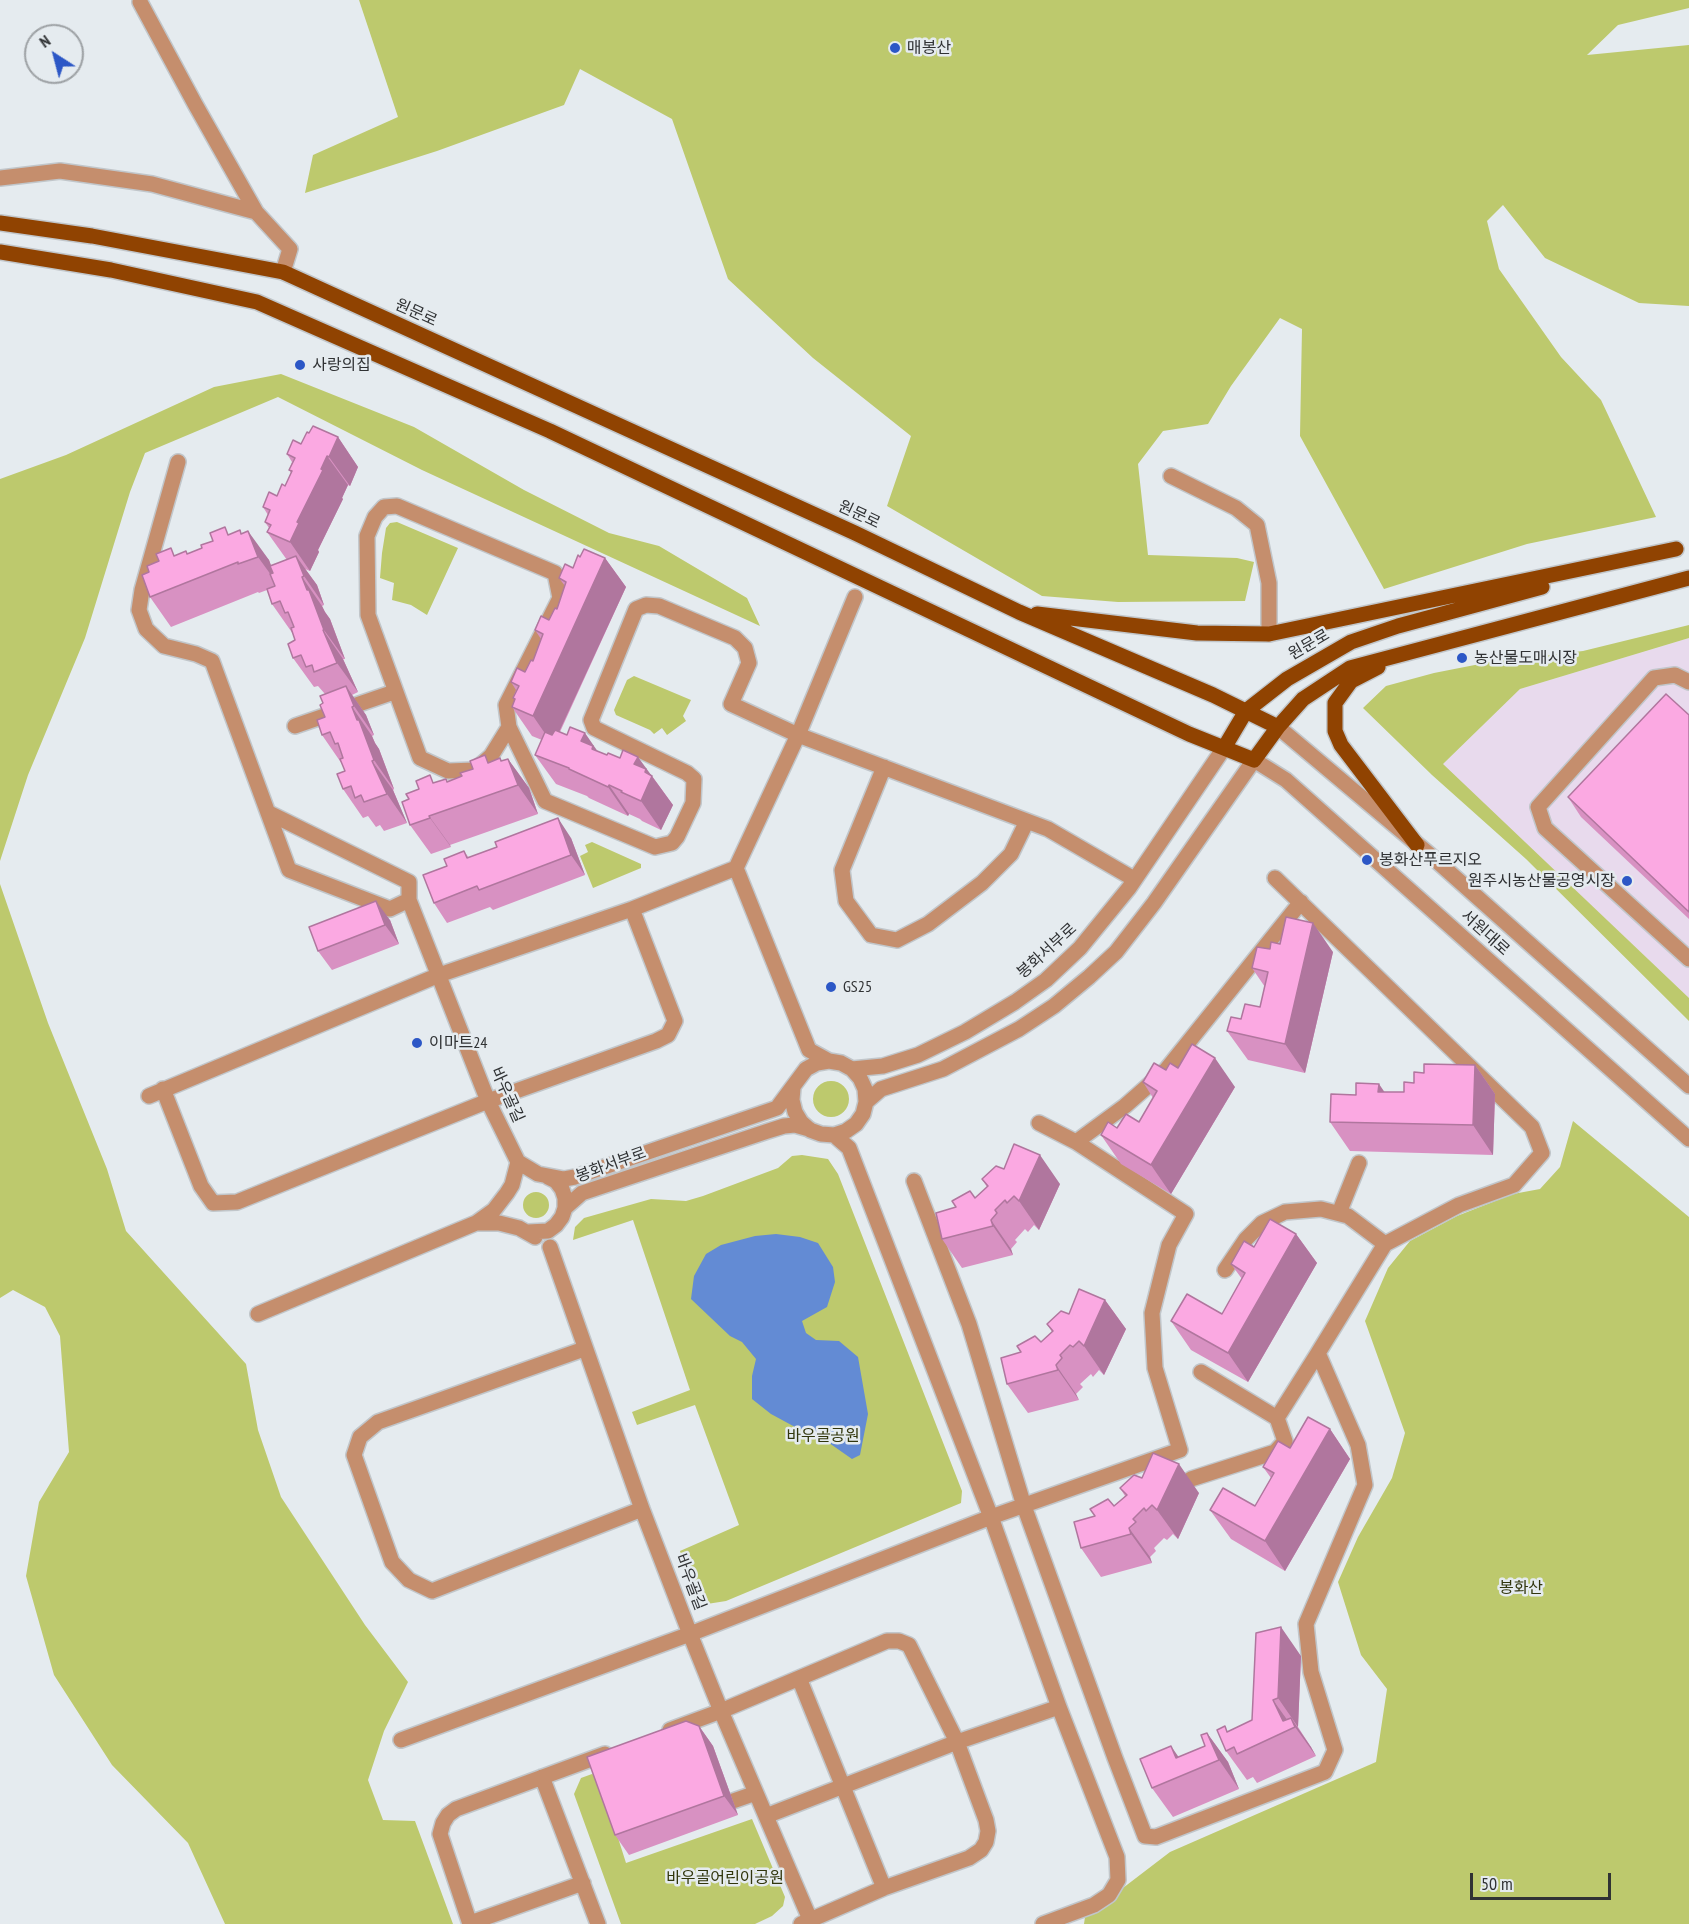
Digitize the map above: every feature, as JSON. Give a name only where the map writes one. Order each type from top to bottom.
[{"type":"main road","name":"원문로","points":[[0,223],[92,236],[283,273],[855,533],[1019,612],[1246,711],[1287,679],[1351,642],[1398,626],[1683,547]]},
{"type":"main road","points":[[0,252],[111,270],[257,302],[549,431],[1189,734],[1254,760],[1278,727],[1304,699],[1350,668],[1689,578]]},
{"type":"main road","points":[[1019,612],[1197,633],[1269,634],[1683,547]]},
{"type":"main road","points":[[1401,654],[1351,681],[1335,703],[1335,731],[1341,745],[1417,845]]},
{"type":"main road","points":[[1224,748],[1246,711],[1278,727]]},
{"type":"street","points":[[140,2],[256,212],[290,249],[283,273]]},
{"type":"street","points":[[0,178],[60,171],[152,183],[256,212]]},
{"type":"street","points":[[178,462],[142,590],[139,610],[146,629],[164,646],[196,654],[212,661],[270,813],[289,870]]},
{"type":"street","points":[[1170,476],[1236,508],[1257,525],[1269,583],[1269,634]]},
{"type":"street","points":[[509,727],[491,756],[475,770],[448,771],[420,758],[394,692],[368,615],[367,536],[375,517],[384,507],[398,506],[555,573],[560,598],[506,705],[509,727],[545,801],[655,847],[672,843],[678,837],[693,803],[694,779],[687,773],[594,728],[591,720],[636,609],[646,605],[659,606],[735,638],[745,648],[749,663],[731,704],[798,735],[1048,829],[1134,879]]},
{"type":"street","points":[[148,1096],[439,975],[632,909],[736,868],[798,735],[855,597]]},
{"type":"street","points":[[1689,682],[1675,675],[1654,678],[1538,807],[1545,828],[1689,959]]},
{"type":"street","points":[[295,726],[394,692]]},
{"type":"street","name":"서원대로","points":[[1278,727],[1417,845],[1689,1086]]},
{"type":"street","name":"봉화서부로","points":[[852,1069],[883,1066],[918,1055],[965,1032],[1046,980],[1080,948],[1134,879],[1224,748]]},
{"type":"street","points":[[866,1102],[881,1089],[943,1069],[1019,1029],[1054,1006],[1089,977],[1116,952],[1154,903],[1254,760]]},
{"type":"street","name":"서원대로","points":[[1254,760],[1286,780],[1689,1138]]},
{"type":"street","points":[[884,767],[842,870],[846,901],[871,935],[897,940],[928,924],[982,883],[1011,854],[1027,821]]},
{"type":"street","points":[[270,813],[306,830]]},
{"type":"street","points":[[556,824],[578,816]]},
{"type":"street","points":[[289,870],[283,845],[288,837],[297,831],[306,830]]},
{"type":"street","name":"바우골길","points":[[306,830],[409,882],[409,900],[488,1101],[518,1162]]},
{"type":"street","points":[[736,868],[809,1050],[829,1061]]},
{"type":"street","points":[[289,870],[390,909],[409,900]]},
{"type":"street","points":[[1275,878],[1532,1127],[1542,1153],[1514,1185],[1459,1205],[1385,1244],[1277,1418]]},
{"type":"street","points":[[1076,1142],[1125,1106],[1166,1070],[1301,902]]},
{"type":"street","points":[[163,1089],[201,1186],[213,1203],[237,1202],[488,1101],[668,1035],[675,1022],[632,909]]},
{"type":"street","points":[[809,1050],[792,1100],[801,1122],[810,1130],[834,1135],[856,1124]]},
{"type":"street","points":[[258,1314],[476,1223],[494,1210],[519,1178],[528,1174],[564,1179],[575,1177],[777,1108],[806,1069],[817,1063],[829,1061],[841,1063],[852,1069],[860,1078],[865,1089],[866,1102],[863,1114],[856,1124],[849,1148]]},
{"type":"street","points":[[401,1740],[690,1634],[991,1517],[1180,1450],[1155,1368],[1152,1313],[1168,1245],[1186,1214],[1076,1142],[1039,1123]]},
{"type":"street","name":"봉화서부로","points":[[565,1208],[582,1192],[776,1129],[795,1125],[810,1130]]},
{"type":"street","points":[[834,1135],[849,1148],[991,1517],[1059,1707],[1118,1857],[1118,1880],[1109,1895],[1094,1905],[1042,1924]]},
{"type":"street","points":[[476,1223],[499,1223],[524,1230],[548,1230],[562,1217],[565,1198],[556,1181],[518,1162],[506,1203],[507,1213],[512,1221],[524,1230],[550,1247],[556,1225]]},
{"type":"street","points":[[1339,1213],[1359,1162]]},
{"type":"street","points":[[914,1181],[969,1324],[1024,1506],[1145,1836],[1156,1837],[1325,1772],[1335,1750],[1311,1672],[1306,1624],[1365,1485],[1358,1445],[1318,1353]]},
{"type":"street","points":[[1225,1270],[1246,1239],[1262,1223],[1285,1212],[1321,1209],[1339,1213],[1348,1216],[1385,1244]]},
{"type":"street","name":"바우골길","points":[[550,1247],[642,1509],[690,1634],[808,1923]]},
{"type":"street","points":[[584,1349],[378,1422],[360,1437],[354,1455],[392,1562],[409,1580],[432,1591],[642,1509]]},
{"type":"street","points":[[1191,1479],[1275,1452],[1285,1441],[1277,1418],[1201,1372]]},
{"type":"street","points":[[660,1734],[721,1711],[887,1641],[898,1641],[909,1645],[957,1742],[986,1820],[988,1831],[986,1842],[981,1850],[969,1858],[884,1888],[808,1923]]},
{"type":"street","points":[[799,1678],[884,1888]]},
{"type":"street","points":[[766,1816],[957,1742],[1059,1707]]},
{"type":"street","points":[[582,1883],[470,1924],[440,1834],[443,1823],[456,1809],[619,1749]]},
{"type":"street","points":[[542,1777],[598,1924]]},
{"type":"street","points":[[733,1802],[756,1793]]},
{"type":"shaded area","name":"원주시농산물공영시장","points":[[1689,638],[1689,998],[1442,765],[1520,689]]},
{"type":"green space","points":[[359,0],[1689,0],[1689,8],[1618,25],[1587,55],[1689,45],[1689,306],[1639,303],[1545,258],[1503,205],[1487,221],[1499,269],[1561,357],[1601,400],[1656,517],[1527,544],[1384,589],[1300,436],[1302,329],[1280,318],[1231,386],[1208,424],[1163,431],[1138,464],[1148,555],[1237,558],[1254,562],[1245,601],[1118,602],[1042,596],[887,506],[911,436],[813,358],[728,279],[672,119],[580,69],[564,105],[437,151],[305,193],[313,155],[398,117]]},
{"type":"green space","points":[[281,374],[414,427],[524,490],[609,533],[659,546],[747,598],[760,626],[422,470],[278,397],[145,453],[130,492],[85,638],[28,775],[0,861],[0,479],[66,455],[214,387]]},
{"type":"green space","points":[[397,522],[458,548],[427,615],[411,605],[392,600],[394,583],[380,578],[386,528],[390,523]]},
{"type":"green space","points":[[1689,625],[1689,638],[1520,689],[1443,764],[1689,998],[1689,1021],[1526,859],[1432,775],[1363,708],[1386,686],[1434,673],[1490,662],[1583,651]]},
{"type":"green space","points":[[634,676],[691,700],[683,716],[686,721],[667,735],[662,728],[654,734],[616,715],[614,710],[627,680]]},
{"type":"green space","points":[[592,842],[641,864],[641,868],[593,888],[580,856],[588,852],[585,845]]},
{"type":"green space","points":[[0,884],[48,1023],[107,1169],[126,1231],[246,1364],[258,1430],[281,1497],[365,1625],[408,1682],[384,1731],[368,1780],[383,1820],[415,1821],[453,1924],[225,1924],[188,1843],[112,1765],[54,1675],[26,1576],[39,1502],[69,1452],[60,1336],[45,1307],[13,1290],[0,1298]]},
{"type":"green space","points":[[831,1081],[844,1086],[849,1099],[844,1112],[831,1117],[818,1112],[813,1099],[818,1086]]},
{"type":"green space","name":"봉화산","points":[[1573,1121],[1689,1217],[1689,1924],[1084,1924],[1085,1917],[1170,1852],[1376,1762],[1387,1689],[1361,1655],[1338,1582],[1358,1537],[1392,1478],[1405,1433],[1365,1321],[1388,1268],[1410,1241],[1457,1216],[1513,1194],[1540,1189],[1560,1167]]},
{"type":"green space","name":"바우골공원","points":[[802,1155],[828,1159],[838,1174],[962,1491],[961,1503],[726,1601],[707,1604],[695,1598],[680,1551],[739,1525],[695,1405],[637,1425],[632,1412],[690,1390],[633,1220],[573,1240],[575,1227],[584,1218],[651,1199],[686,1201],[703,1196],[778,1168],[792,1156]]},
{"type":"green space","points":[[536,1192],[545,1196],[549,1205],[545,1214],[536,1218],[527,1214],[523,1205],[527,1196]]},
{"type":"green space","name":"바우골어린이공원","points":[[592,1774],[599,1778],[626,1863],[752,1819],[785,1897],[783,1906],[772,1916],[755,1924],[621,1924],[574,1794],[581,1778]]},
{"type":"water","points":[[776,1234],[800,1237],[818,1243],[833,1267],[835,1282],[827,1307],[802,1321],[806,1333],[816,1340],[839,1341],[858,1357],[868,1414],[860,1455],[852,1459],[822,1438],[771,1414],[752,1399],[752,1376],[756,1359],[742,1342],[730,1336],[691,1299],[694,1276],[706,1254],[721,1245],[755,1236]]},
{"type":"building","points":[[313,426],[338,437],[321,469],[323,470],[297,522],[299,523],[290,542],[267,532],[271,525],[265,522],[270,510],[263,507],[269,492],[277,496],[282,484],[285,486],[292,471],[289,470],[295,458],[287,454],[293,440],[301,444]]},
{"type":"building","points":[[225,527],[228,535],[240,530],[241,534],[248,531],[258,557],[238,564],[238,562],[150,597],[142,575],[149,572],[147,566],[159,561],[156,554],[171,548],[174,556],[186,551],[187,554],[213,541],[210,533]]},
{"type":"building","points":[[584,549],[605,558],[533,716],[512,707],[515,699],[513,698],[519,686],[511,682],[517,668],[525,672],[531,660],[533,661],[543,634],[535,630],[541,616],[549,620],[555,608],[557,609],[566,582],[559,578],[565,564],[573,568],[578,555],[580,557]]},
{"type":"building","points":[[296,556],[304,576],[302,577],[337,663],[314,672],[312,665],[306,667],[301,655],[293,658],[288,644],[295,640],[291,628],[294,627],[288,612],[285,613],[280,601],[272,604],[267,589],[275,586],[270,574],[273,573],[270,566]]},
{"type":"building","points":[[346,686],[354,706],[352,707],[374,760],[372,761],[387,794],[364,802],[361,795],[355,798],[351,786],[343,789],[337,774],[345,771],[340,759],[343,758],[338,743],[335,744],[330,732],[322,735],[317,720],[325,717],[320,705],[323,703],[320,696]]},
{"type":"building","points":[[1666,694],[1689,715],[1689,912],[1568,797]]},
{"type":"building","points":[[570,727],[585,733],[581,741],[593,746],[592,749],[620,758],[623,750],[638,757],[634,764],[646,769],[645,772],[652,776],[641,801],[609,785],[608,787],[535,755],[545,732],[552,735],[555,730],[567,735]]},
{"type":"building","points":[[485,755],[488,763],[500,758],[501,761],[508,759],[518,785],[429,816],[430,818],[410,825],[402,802],[409,799],[406,794],[419,789],[416,781],[430,775],[433,783],[446,779],[447,782],[462,776],[460,773],[473,769],[470,761]]},
{"type":"building","points":[[558,818],[571,855],[479,890],[477,886],[434,903],[423,875],[447,866],[444,859],[464,851],[467,858],[497,847],[495,842]]},
{"type":"building","points":[[376,901],[385,925],[318,951],[309,927]]},
{"type":"building","points":[[1286,917],[1313,923],[1285,1044],[1227,1031],[1231,1017],[1241,1019],[1245,1004],[1260,1007],[1268,972],[1252,968],[1257,947],[1270,949],[1271,942],[1280,944]]},
{"type":"building","points":[[1192,1044],[1215,1058],[1151,1165],[1101,1135],[1108,1122],[1117,1128],[1126,1114],[1139,1122],[1157,1091],[1143,1082],[1154,1063],[1166,1070],[1170,1063],[1178,1068]]},
{"type":"building","points":[[1424,1064],[1475,1065],[1473,1125],[1330,1122],[1331,1094],[1356,1095],[1356,1083],[1379,1084],[1378,1092],[1404,1092],[1404,1082],[1414,1083],[1414,1072],[1424,1073]]},
{"type":"building","points":[[1014,1144],[1040,1155],[1019,1201],[1014,1196],[1007,1203],[1005,1200],[995,1210],[997,1213],[991,1220],[993,1226],[942,1239],[936,1213],[956,1207],[952,1201],[970,1191],[975,1198],[988,1186],[982,1179],[996,1166],[1004,1169]]},
{"type":"building","points":[[1270,1219],[1296,1234],[1228,1353],[1171,1321],[1187,1294],[1222,1314],[1245,1273],[1231,1264],[1244,1241],[1254,1247]]},
{"type":"building","points":[[1079,1289],[1105,1300],[1084,1346],[1079,1341],[1073,1347],[1070,1345],[1060,1355],[1062,1358],[1056,1365],[1058,1370],[1007,1384],[1001,1358],[1021,1352],[1017,1346],[1035,1336],[1041,1342],[1053,1331],[1047,1324],[1061,1311],[1069,1314]]},
{"type":"building","points":[[1308,1417],[1330,1429],[1265,1541],[1210,1510],[1223,1488],[1255,1506],[1274,1473],[1263,1467],[1278,1441],[1290,1448]]},
{"type":"building","points":[[1153,1453],[1179,1464],[1157,1510],[1152,1505],[1146,1511],[1144,1508],[1133,1519],[1136,1522],[1129,1528],[1131,1534],[1081,1548],[1074,1522],[1095,1516],[1090,1509],[1108,1499],[1114,1506],[1127,1495],[1120,1488],[1134,1475],[1142,1478]]},
{"type":"building","points":[[1281,1627],[1278,1698],[1273,1700],[1283,1721],[1291,1718],[1295,1727],[1237,1754],[1234,1747],[1226,1751],[1217,1730],[1225,1726],[1227,1732],[1252,1720],[1256,1633]]},
{"type":"building","points":[[686,1721],[699,1726],[724,1796],[615,1835],[587,1757]]},
{"type":"building","points":[[1207,1733],[1219,1760],[1152,1788],[1140,1759],[1171,1746],[1176,1758],[1205,1746],[1201,1735]]},
{"type":"place","name":"매봉산","points":[[895,48]]},
{"type":"place","name":"사랑의집","points":[[300,365]]},
{"type":"place","name":"농산물도매시장","points":[[1462,658]]},
{"type":"place","name":"봉화산푸르지오","points":[[1367,860]]},
{"type":"place","name":"원주시농산물공영시장","points":[[1627,881]]},
{"type":"place","name":"GS25","points":[[831,987]]},
{"type":"place","name":"이마트24","points":[[417,1043]]}]
